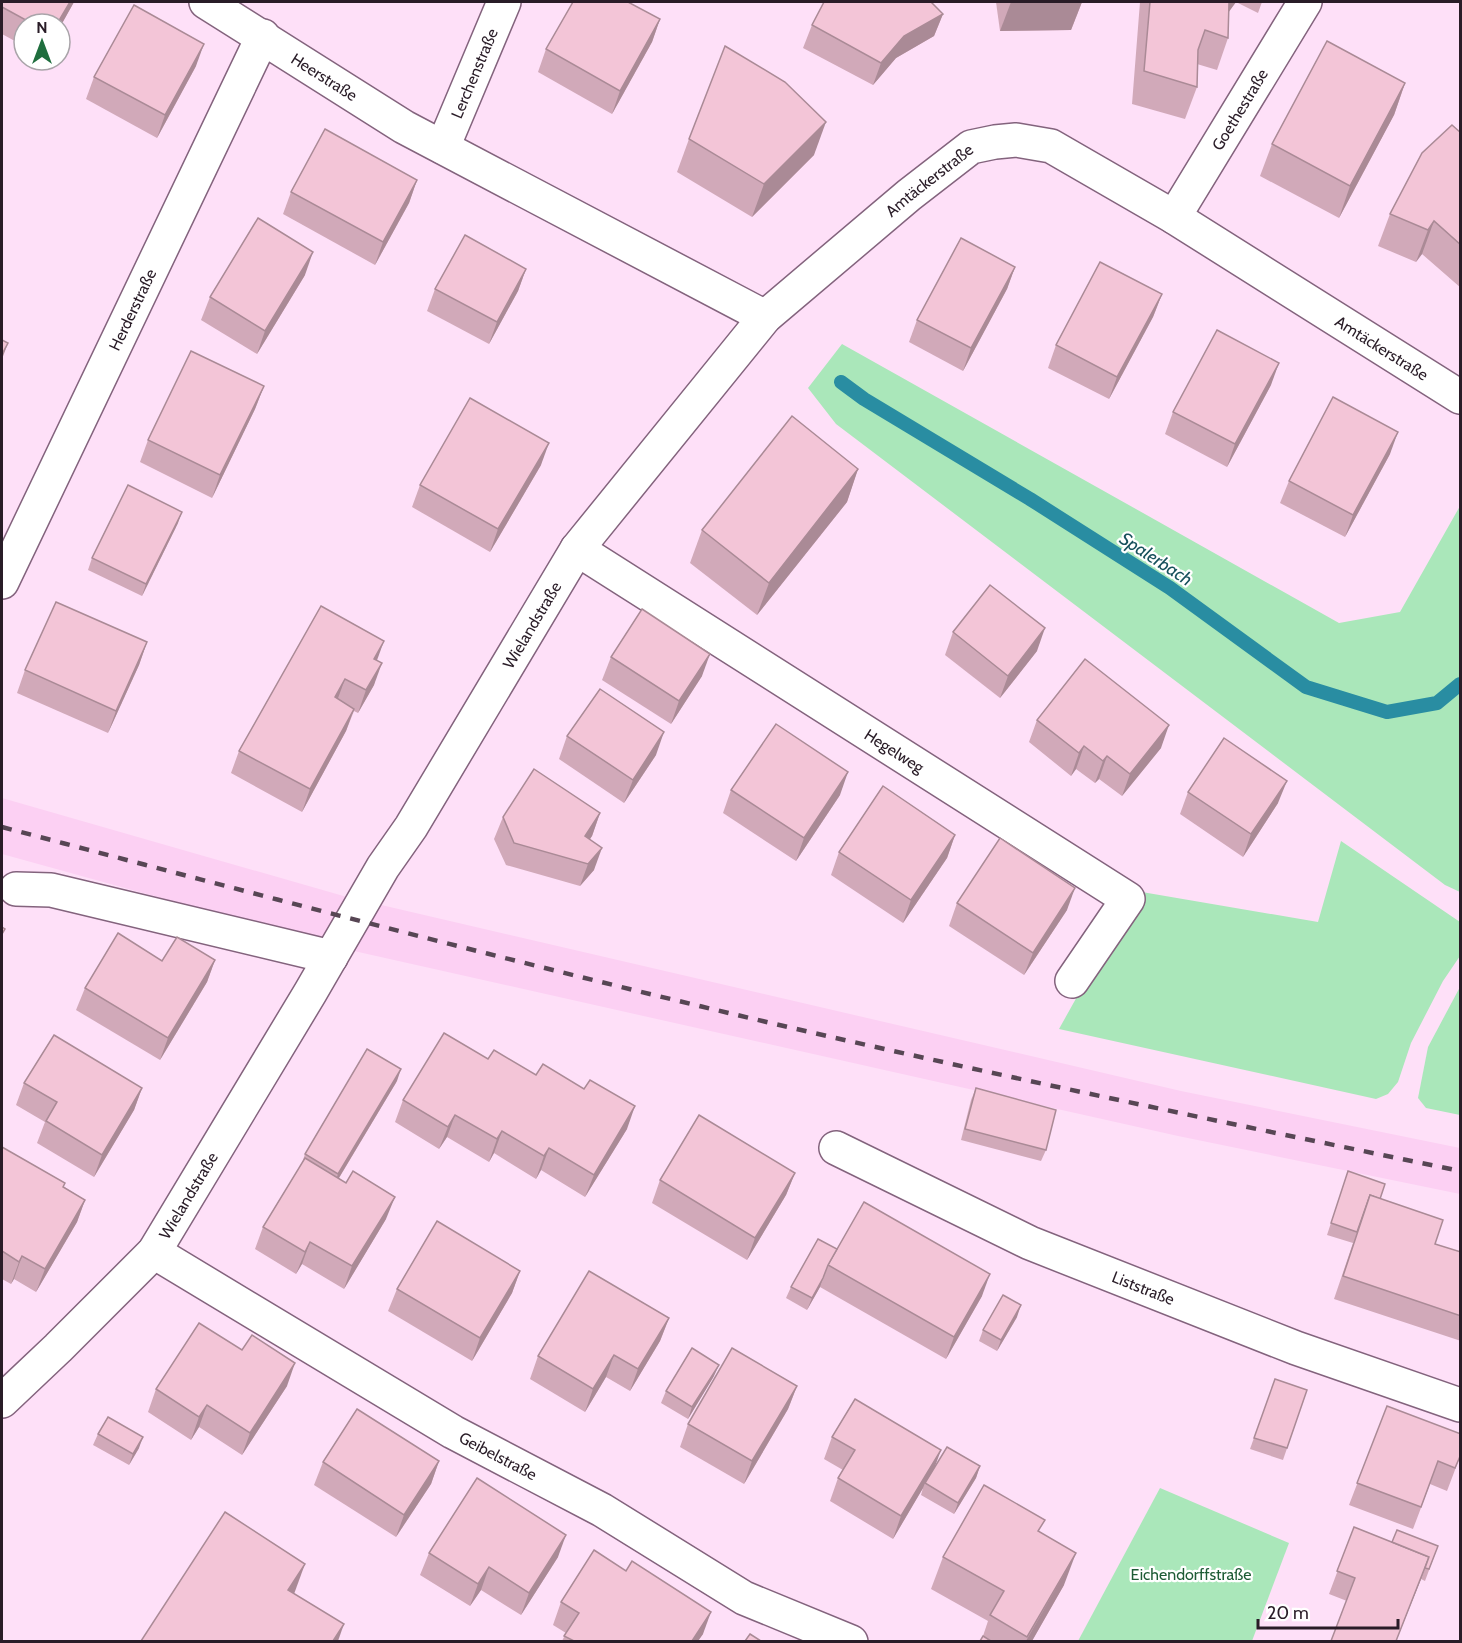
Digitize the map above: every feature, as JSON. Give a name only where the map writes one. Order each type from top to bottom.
[{"type":"street","name":"Heerstraße","points":[[206,2],[404,127],[443,147]]},
{"type":"street","name":"Lerchenstraße","points":[[443,147],[504,2]]},
{"type":"street","name":"Goethestraße","points":[[1174,217],[1305,2]]},
{"type":"street","name":"Herderstraße","points":[[2,582],[263,36]]},
{"type":"street","name":"Amtäckerstraße","points":[[765,317],[941,169],[971,147],[1016,140],[1051,146],[1174,217],[1461,397]]},
{"type":"street","points":[[443,147],[765,317]]},
{"type":"street","name":"Wielandstraße","points":[[2,1401],[154,1252],[383,867],[411,827],[577,549],[765,317]]},
{"type":"street","name":"Hegelweg","points":[[577,549],[1128,899],[1072,981]]},
{"type":"street","points":[[16,889],[51,890],[331,957]]},
{"type":"street","name":"Liststraße","points":[[836,1148],[1030,1243],[1296,1348],[1461,1405]]},
{"type":"street","name":"Geibelstraße","points":[[154,1252],[453,1432],[602,1510],[744,1598],[851,1641]]},
{"type":"shaded area","points":[[2,798],[347,897],[1181,1091],[1460,1148],[1460,1194],[1178,1136],[345,949],[2,854]]},
{"type":"green space","points":[[842,344],[1339,623],[1400,612],[1460,506],[1460,892],[1445,885],[836,424],[808,388]]},
{"type":"green space","points":[[1341,841],[1460,922],[1460,956],[1443,981],[1411,1043],[1398,1082],[1388,1094],[1376,1099],[1059,1029],[1136,891],[1318,922]]},
{"type":"green space","points":[[1460,987],[1460,1115],[1426,1108],[1418,1098],[1428,1047]]},
{"type":"green space","name":"Eichendorffstraße","points":[[1160,1488],[1289,1543],[1252,1641],[1078,1641]]},
{"type":"building","points":[[2,2],[70,2],[64,12],[12,12],[2,7]]},
{"type":"building","points":[[573,2],[628,2],[660,19],[620,91],[546,49]]},
{"type":"building","points":[[824,2],[931,2],[943,14],[904,36],[881,63],[812,25]]},
{"type":"building","points":[[1150,2],[1229,2],[1228,38],[1205,30],[1198,50],[1197,87],[1144,71]]},
{"type":"building","points":[[134,5],[204,44],[165,115],[94,77]]},
{"type":"building","points":[[1327,41],[1405,83],[1350,186],[1272,144]]},
{"type":"building","points":[[725,46],[785,82],[826,122],[764,184],[689,139]]},
{"type":"building","points":[[1452,125],[1461,133],[1461,245],[1434,221],[1428,230],[1390,214],[1422,153]]},
{"type":"building","points":[[325,129],[417,180],[383,242],[291,192]]},
{"type":"building","points":[[258,218],[313,252],[265,331],[210,297]]},
{"type":"building","points":[[465,235],[526,269],[497,322],[435,289]]},
{"type":"building","points":[[961,238],[1015,267],[971,348],[917,320]]},
{"type":"building","points":[[1100,262],[1162,294],[1117,377],[1056,345]]},
{"type":"building","points":[[1217,330],[1279,363],[1235,444],[1173,412]]},
{"type":"building","points":[[2,340],[8,343],[2,354]]},
{"type":"building","points":[[191,351],[264,386],[220,475],[148,440]]},
{"type":"building","points":[[1333,397],[1398,432],[1353,515],[1289,481]]},
{"type":"building","points":[[470,398],[549,443],[498,529],[420,485]]},
{"type":"building","points":[[792,416],[858,469],[769,583],[702,530]]},
{"type":"building","points":[[128,485],[182,512],[146,584],[92,558]]},
{"type":"building","points":[[990,585],[1045,628],[1008,676],[953,632]]},
{"type":"building","points":[[56,602],[147,642],[116,711],[25,670]]},
{"type":"building","points":[[321,606],[384,641],[374,659],[382,663],[366,690],[345,679],[335,697],[354,709],[310,789],[239,751]]},
{"type":"building","points":[[642,609],[710,654],[679,701],[611,657]]},
{"type":"building","points":[[1085,659],[1169,725],[1130,774],[1107,756],[1103,761],[1084,746],[1079,753],[1037,720]]},
{"type":"building","points":[[600,689],[664,732],[633,780],[567,736]]},
{"type":"building","points":[[776,724],[848,772],[804,838],[731,790]]},
{"type":"building","points":[[1224,738],[1287,781],[1251,834],[1188,792]]},
{"type":"building","points":[[534,769],[600,813],[585,836],[602,848],[588,864],[514,843],[503,817]]},
{"type":"building","points":[[883,786],[955,835],[911,900],[839,852]]},
{"type":"building","points":[[1000,838],[1075,888],[1033,953],[957,903]]},
{"type":"building","points":[[118,933],[162,961],[177,937],[215,960],[168,1038],[85,988]]},
{"type":"building","points":[[444,1033],[488,1059],[494,1050],[536,1075],[543,1064],[584,1089],[590,1080],[635,1106],[594,1175],[549,1148],[544,1156],[502,1131],[497,1139],[455,1115],[448,1127],[403,1100]]},
{"type":"building","points":[[54,1035],[142,1088],[102,1155],[46,1121],[57,1102],[24,1083]]},
{"type":"building","points":[[367,1049],[401,1069],[338,1174],[305,1154]]},
{"type":"building","points":[[976,1088],[1056,1110],[1046,1150],[965,1129]]},
{"type":"building","points":[[699,1115],[795,1173],[755,1238],[660,1180]]},
{"type":"building","points":[[2,1147],[65,1183],[63,1187],[85,1200],[45,1269],[22,1256],[19,1262],[2,1251]]},
{"type":"building","points":[[305,1158],[346,1183],[353,1171],[395,1197],[352,1266],[310,1242],[305,1252],[263,1227]]},
{"type":"building","points":[[1348,1171],[1385,1184],[1380,1199],[1370,1195],[1357,1232],[1331,1223]]},
{"type":"building","points":[[1370,1195],[1443,1220],[1435,1244],[1461,1252],[1461,1316],[1343,1276]]},
{"type":"building","points":[[864,1202],[990,1274],[954,1337],[828,1265]]},
{"type":"building","points":[[437,1221],[520,1271],[480,1338],[397,1289]]},
{"type":"building","points":[[818,1239],[837,1249],[812,1298],[791,1287]]},
{"type":"building","points":[[589,1271],[669,1318],[638,1369],[614,1355],[593,1389],[538,1356]]},
{"type":"building","points":[[1003,1295],[1021,1305],[1001,1340],[983,1330]]},
{"type":"building","points":[[199,1323],[242,1350],[252,1335],[295,1363],[250,1433],[207,1405],[199,1417],[156,1389]]},
{"type":"building","points":[[692,1348],[719,1365],[692,1407],[666,1391]]},
{"type":"building","points":[[732,1348],[797,1386],[752,1461],[688,1424]]},
{"type":"building","points":[[1275,1379],[1307,1390],[1287,1448],[1254,1438]]},
{"type":"building","points":[[855,1399],[941,1450],[901,1516],[838,1478],[855,1450],[832,1437]]},
{"type":"building","points":[[1387,1406],[1461,1434],[1461,1454],[1455,1468],[1438,1461],[1421,1507],[1357,1483]]},
{"type":"building","points":[[357,1409],[439,1461],[404,1515],[323,1462]]},
{"type":"building","points":[[108,1417],[143,1437],[133,1454],[98,1434]]},
{"type":"building","points":[[947,1447],[980,1466],[958,1503],[925,1483]]},
{"type":"building","points":[[477,1478],[566,1535],[529,1593],[489,1567],[478,1584],[429,1553]]},
{"type":"building","points":[[984,1485],[1045,1520],[1038,1531],[1076,1553],[1027,1637],[990,1615],[1004,1591],[943,1557]]},
{"type":"building","points":[[225,1512],[305,1564],[288,1590],[344,1624],[333,1641],[141,1641]]},
{"type":"building","points":[[1354,1527],[1429,1557],[1396,1641],[1331,1641],[1355,1578],[1337,1571]]},
{"type":"building","points":[[1397,1530],[1438,1546],[1429,1569],[1425,1568],[1429,1557],[1392,1542]]},
{"type":"building","points":[[594,1550],[626,1571],[632,1561],[711,1612],[692,1641],[574,1641],[564,1636],[579,1613],[561,1602]]},
{"type":"building","points":[[750,1634],[761,1641],[745,1641]]},
{"type":"building","points":[[983,1636],[991,1641],[980,1641]]},
{"type":"waterway","name":"Spalerbach","points":[[841,382],[864,399],[1030,499],[1170,588],[1306,687],[1387,712],[1437,703],[1460,684]]},
{"type":"railway","points":[[2,827],[484,953],[775,1024],[1203,1118],[1460,1171]]}]
